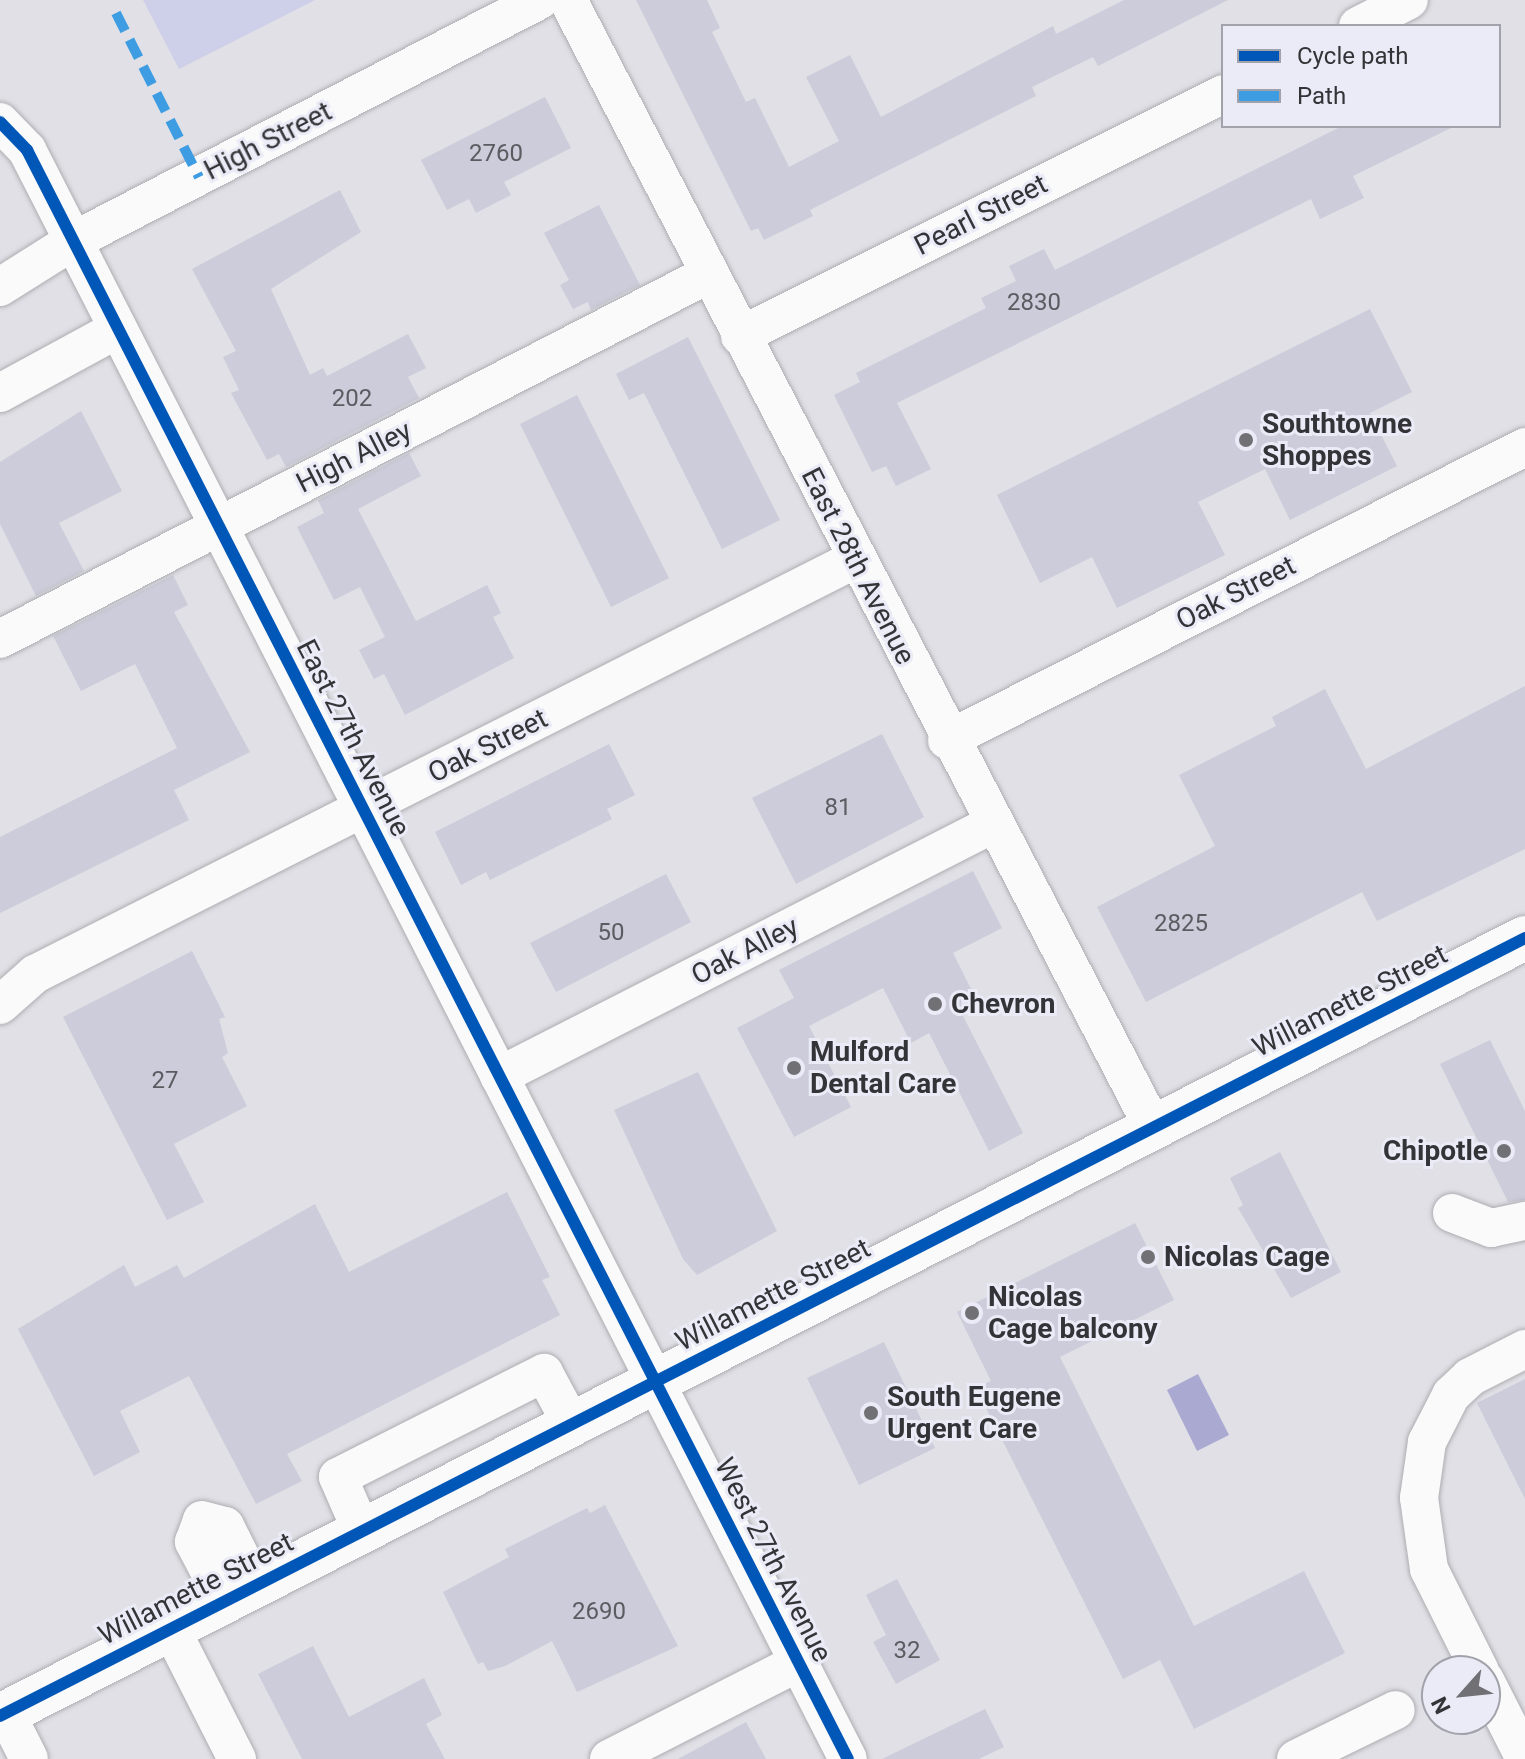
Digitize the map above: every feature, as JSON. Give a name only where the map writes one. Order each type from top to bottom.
[{"type":"main road","name":"Willamette Street","points":[[3,1714],[1525,938]]},
{"type":"street","name":"High Street","points":[[0,287],[73,241],[540,0]]},
{"type":"street","name":"East 28th Avenue","points":[[568,0],[991,825],[1154,1129]]},
{"type":"street","points":[[1362,24],[1409,0]]},
{"type":"street","name":"Pearl Street","points":[[740,336],[1221,95]]},
{"type":"street","name":"East 27th Avenue","points":[[0,122],[27,150],[655,1383]]},
{"type":"street","name":"High Alley","points":[[0,639],[707,275]]},
{"type":"street","points":[[0,393],[118,329]]},
{"type":"street","name":"Oak Street","points":[[947,740],[1525,447]]},
{"type":"street","name":"Oak Street","points":[[0,1005],[35,974],[854,560]]},
{"type":"street","name":"Oak Alley","points":[[499,1076],[991,825]]},
{"type":"street","points":[[1452,1213],[1491,1228],[1525,1221]]},
{"type":"street","points":[[1472,1655],[1429,1569],[1419,1498],[1427,1442],[1451,1395],[1470,1377],[1525,1349]]},
{"type":"street","points":[[362,1532],[338,1477],[544,1373],[572,1425]]},
{"type":"street","name":"West 27th Avenue","points":[[655,1383],[848,1759]]},
{"type":"street","points":[[171,1629],[237,1759]]},
{"type":"street","points":[[609,1759],[799,1662]]},
{"type":"street","points":[[1296,1759],[1396,1710]]},
{"type":"street","points":[[1501,1712],[1525,1759]]},
{"type":"street","points":[[3,1714],[29,1759]]},
{"type":"shaded area","points":[[143,0],[315,0],[179,69]]},
{"type":"shaded area","points":[[1198,1374],[1229,1435],[1197,1451],[1167,1390]]},
{"type":"building","points":[[636,0],[707,0],[720,28],[712,32],[746,102],[755,98],[789,167],[839,141],[806,77],[850,55],[881,117],[1053,26],[1056,34],[1124,0],[1228,0],[1098,66],[1093,57],[1032,87],[1036,96],[810,210],[813,216],[764,240],[758,228],[751,231]]},
{"type":"building","points":[[545,97],[571,148],[504,182],[511,195],[476,213],[469,199],[447,210],[421,160]]},
{"type":"building","points":[[1338,128],[1451,128],[1353,176],[1364,198],[1320,219],[1311,199],[897,403],[931,469],[896,486],[886,466],[872,472],[834,395],[860,382],[856,373],[986,308],[981,298],[1016,281],[1009,266],[1044,249],[1055,270]]},
{"type":"building","points":[[340,190],[361,232],[271,289],[310,375],[323,368],[327,376],[408,334],[426,368],[408,377],[419,398],[286,467],[279,454],[267,460],[231,393],[239,390],[223,357],[236,351],[192,269]]},
{"type":"building","points":[[599,205],[640,285],[591,310],[588,302],[573,309],[560,285],[569,280],[544,233]]},
{"type":"building","name":"Southtowne Shoppes","points":[[1370,309],[1412,392],[1370,413],[1397,466],[1290,520],[1265,469],[1198,502],[1225,555],[1117,608],[1092,557],[1040,583],[997,495]]},
{"type":"building","points":[[688,337],[780,520],[722,549],[644,393],[629,400],[616,374]]},
{"type":"building","points":[[577,395],[669,578],[611,607],[520,424]]},
{"type":"building","points":[[81,411],[122,491],[59,523],[84,571],[36,596],[0,524],[0,462]]},
{"type":"building","points":[[409,453],[421,476],[358,509],[416,621],[487,585],[501,613],[493,617],[514,658],[405,715],[384,674],[374,679],[359,650],[385,637],[360,587],[334,600],[297,527],[324,513],[318,500]]},
{"type":"building","points":[[173,575],[188,605],[174,612],[250,752],[174,790],[189,820],[0,913],[0,837],[177,748],[135,664],[81,691],[53,636]]},
{"type":"building","points":[[1525,686],[1525,849],[1377,921],[1362,892],[1146,1002],[1097,907],[1215,846],[1179,775],[1276,726],[1272,717],[1325,689],[1366,769]]},
{"type":"building","points":[[882,734],[924,817],[796,884],[752,798]]},
{"type":"building","points":[[609,744],[635,795],[607,809],[612,819],[490,880],[486,872],[461,885],[435,832]]},
{"type":"building","points":[[973,871],[1002,928],[953,953],[980,1007],[963,1016],[1023,1133],[989,1151],[929,1033],[911,1043],[883,988],[809,1026],[851,1107],[794,1137],[737,1028],[794,998],[779,970]]},
{"type":"building","points":[[666,874],[691,922],[556,992],[530,943]]},
{"type":"building","points":[[192,951],[225,1017],[219,1019],[228,1053],[222,1057],[247,1106],[174,1144],[204,1202],[167,1220],[63,1017]]},
{"type":"building","name":"Chipotle","points":[[1490,1040],[1525,1111],[1525,1200],[1508,1202],[1440,1064]]},
{"type":"building","points":[[698,1072],[777,1231],[697,1275],[683,1259],[614,1110]]},
{"type":"building","points":[[1280,1152],[1341,1272],[1291,1298],[1238,1208],[1243,1205],[1230,1178]]},
{"type":"building","points":[[507,1192],[550,1277],[542,1280],[560,1315],[287,1454],[302,1481],[256,1504],[189,1376],[120,1411],[140,1452],[94,1476],[18,1329],[124,1265],[135,1287],[177,1265],[184,1278],[315,1204],[349,1272]]},
{"type":"building","points":[[1135,1223],[1174,1300],[1060,1357],[1194,1626],[1304,1571],[1345,1653],[1194,1729],[1160,1660],[1123,1679],[976,1388],[991,1381],[957,1312]]},
{"type":"building","name":"South Eugene Urgent Care","points":[[884,1342],[935,1448],[859,1485],[807,1378]]},
{"type":"building","points":[[1525,1379],[1525,1499],[1477,1403]]},
{"type":"building","points":[[605,1505],[678,1646],[577,1692],[552,1641],[505,1666],[488,1671],[483,1662],[478,1664],[443,1592],[509,1557],[505,1549],[587,1508],[590,1513]]},
{"type":"building","points":[[897,1579],[940,1660],[896,1684],[873,1642],[886,1635],[866,1595]]},
{"type":"building","points":[[313,1646],[349,1717],[424,1678],[442,1715],[426,1724],[445,1759],[302,1759],[258,1674]]},
{"type":"building","points":[[985,1709],[1004,1747],[979,1759],[882,1759]]},
{"type":"building","points":[[746,1722],[766,1759],[678,1759]]},
{"type":"marked path","points":[[116,13],[199,177]]},
{"type":"cycle path","points":[[0,122],[27,150],[848,1759]]},
{"type":"cycle path","points":[[0,1716],[1525,938]]},
{"type":"place","name":"Southtowne Shoppes","points":[[1246,440]]},
{"type":"place","name":"Chevron","points":[[935,1004]]},
{"type":"place","name":"Mulford Dental Care","points":[[794,1068]]},
{"type":"place","name":"Chipotle","points":[[1504,1151]]},
{"type":"place","name":"Nicolas Cage","points":[[1148,1257]]},
{"type":"place","name":"Nicolas Cage balcony","points":[[972,1313]]},
{"type":"place","name":"South Eugene Urgent Care","points":[[871,1413]]}]
